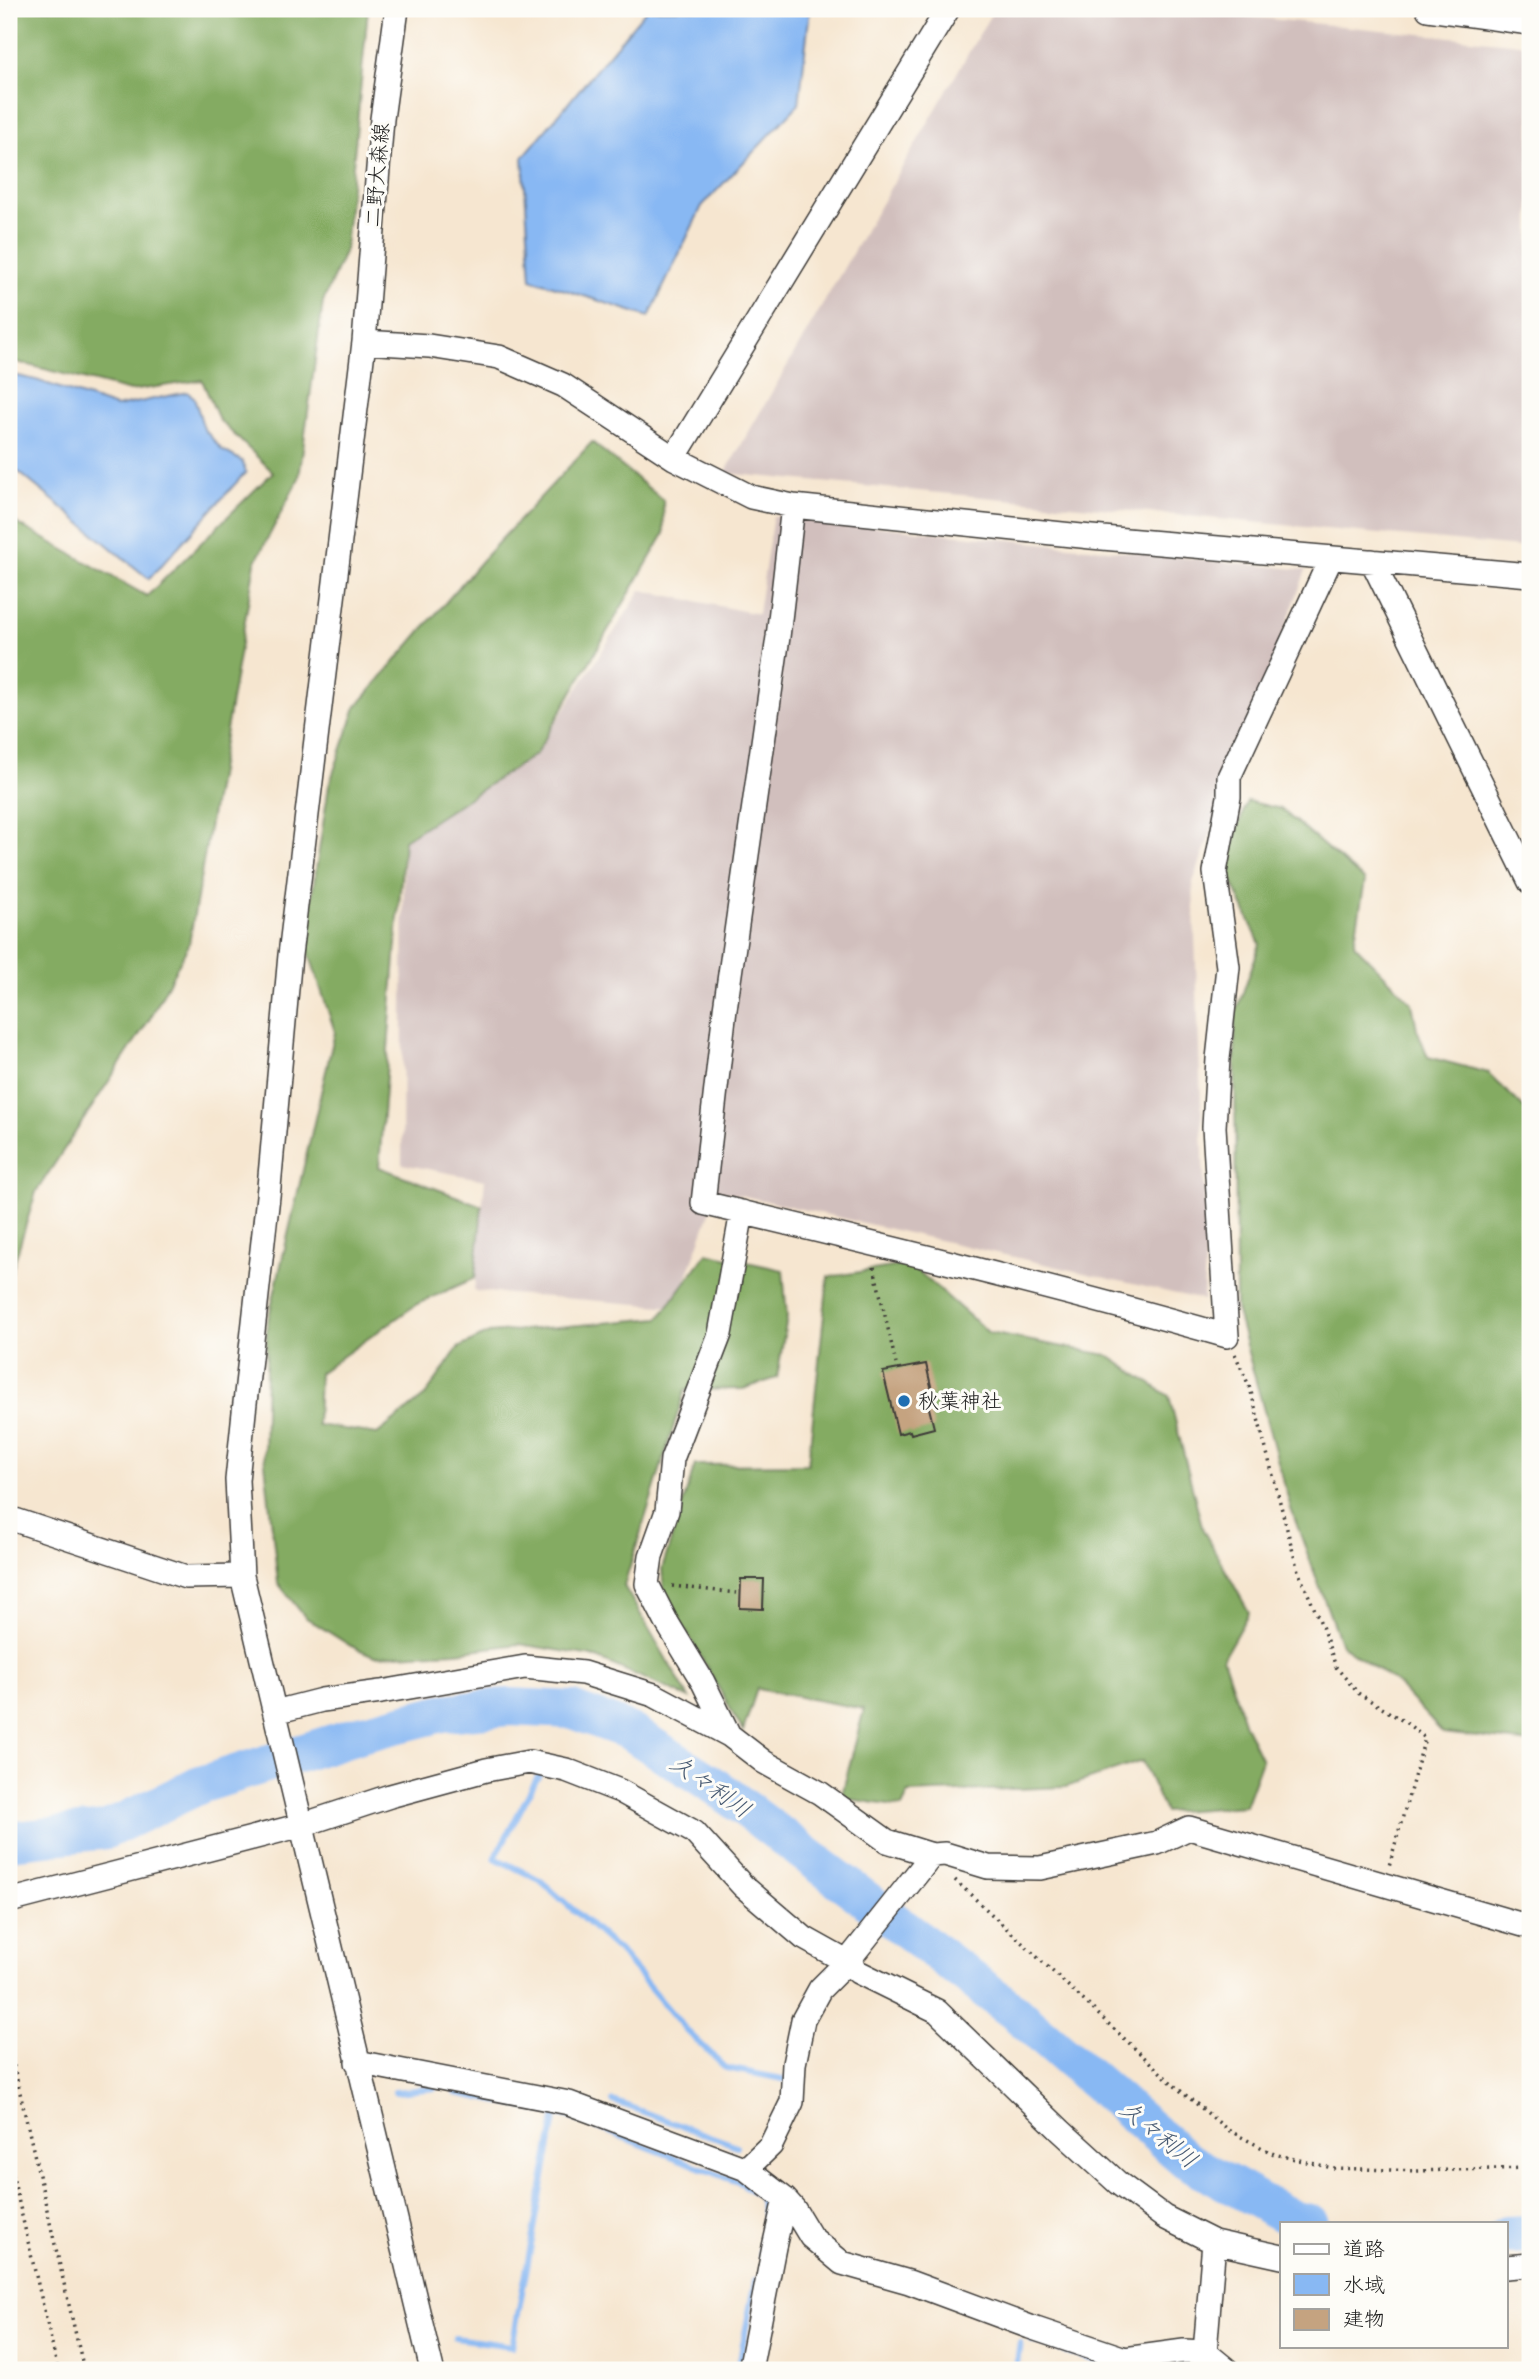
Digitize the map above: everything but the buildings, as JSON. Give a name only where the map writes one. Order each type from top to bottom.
[{"type":"street","name":"二野大森線","points":[[397,9],[382,119],[364,342],[301,851],[237,1480],[242,1576],[432,2370]]},
{"type":"street","points":[[674,458],[948,9]]},
{"type":"street","points":[[1427,9],[1530,23]]},
{"type":"street","points":[[364,342],[429,346],[499,357],[563,385],[674,458],[751,498],[793,506],[1091,537],[1530,575]]},
{"type":"street","points":[[793,506],[778,637],[725,1009],[703,1203],[868,1241],[1227,1336],[1214,1127],[1228,967],[1215,872],[1229,797],[1229,777],[1331,558]]},
{"type":"street","points":[[1372,561],[1530,881]]},
{"type":"street","points":[[729,1735],[703,1682],[647,1584],[651,1556],[667,1511],[672,1459],[720,1334],[742,1213]]},
{"type":"street","points":[[9,1518],[186,1577],[242,1576]]},
{"type":"street","points":[[275,1712],[321,1700],[525,1667],[583,1673],[654,1695],[729,1735],[764,1762],[820,1793],[887,1841],[988,1867],[1040,1868],[1157,1843],[1189,1828],[1530,1927]]},
{"type":"street","points":[[9,1901],[302,1825],[390,1796],[486,1770],[529,1762],[565,1770],[620,1791],[694,1832],[743,1886],[804,1938],[847,1962],[858,1972],[937,2011],[1060,2131],[1118,2183],[1164,2217],[1214,2242],[1280,2257]]},
{"type":"street","points":[[746,2169],[771,2145],[792,2102],[794,2064],[803,2020],[820,1989],[943,1856]]},
{"type":"street","points":[[357,2062],[569,2103],[746,2169],[785,2199],[811,2237],[842,2263],[909,2283],[1030,2328],[1125,2359],[1184,2351],[1205,2352],[1227,2370]]},
{"type":"street","points":[[750,2370],[785,2199]]},
{"type":"street","points":[[1205,2352],[1214,2242]]},
{"type":"street","points":[[1508,2267],[1530,2265]]},
{"type":"path","points":[[868,1241],[896,1364]]},
{"type":"path","points":[[1227,1336],[1250,1388],[1297,1571],[1322,1626],[1336,1667],[1358,1693],[1408,1724],[1425,1738],[1382,1885]]},
{"type":"path","points":[[647,1584],[736,1593]]},
{"type":"path","points":[[943,1856],[947,1873],[1176,2087],[1228,2130],[1274,2154],[1332,2168],[1416,2172],[1530,2168]]},
{"type":"path","points":[[9,2045],[84,2370]]},
{"type":"path","points":[[9,2160],[58,2370]]},
{"type":"shaded area","points":[[994,9],[1171,9],[1530,45],[1530,548],[725,473]]},
{"type":"shaded area","points":[[773,516],[1306,570],[1193,882],[1206,1238],[1203,1300],[718,1190],[676,1307],[474,1291],[485,1180],[402,1164],[404,840],[536,754],[641,590],[758,614]]},
{"type":"green space","points":[[9,9],[368,9],[345,250],[323,302],[299,478],[255,563],[189,944],[151,1017],[36,1192],[9,1280],[9,519],[147,596],[273,472],[219,420],[202,380],[130,391],[9,360]]},
{"type":"green space","points":[[592,442],[663,500],[664,534],[536,754],[404,840],[379,1167],[482,1206],[475,1278],[417,1304],[319,1373],[317,1425],[377,1434],[425,1396],[458,1348],[489,1333],[659,1318],[707,1253],[783,1270],[787,1317],[777,1378],[743,1389],[685,1390],[624,1586],[689,1698],[592,1656],[519,1644],[456,1652],[374,1656],[351,1646],[305,1617],[278,1583],[264,1454],[267,1325],[335,1032],[305,941],[329,785],[356,707],[481,561]]},
{"type":"green space","points":[[1247,801],[1281,809],[1365,881],[1354,944],[1412,1003],[1417,1029],[1428,1057],[1488,1073],[1530,1114],[1526,1294],[1530,1307],[1530,1743],[1443,1733],[1394,1681],[1341,1645],[1291,1509],[1236,1309],[1235,1015],[1260,944],[1225,866]]},
{"type":"green space","points":[[910,1264],[989,1333],[1107,1355],[1169,1396],[1203,1530],[1249,1612],[1223,1658],[1245,1725],[1262,1760],[1245,1806],[1165,1812],[1142,1761],[1066,1787],[909,1793],[902,1807],[841,1798],[864,1709],[757,1689],[743,1731],[664,1592],[662,1569],[695,1465],[808,1464],[828,1277]]},
{"type":"water","points":[[647,9],[810,9],[799,104],[702,206],[649,317],[531,279],[523,157]]},
{"type":"water","points":[[9,374],[36,380],[116,407],[187,392],[194,397],[204,429],[222,450],[242,461],[246,472],[149,579],[9,464]]},
{"type":"waterway","name":"久々利川","points":[[9,1841],[106,1830],[200,1785],[364,1733],[442,1713],[509,1707],[572,1710],[629,1731],[718,1788],[1015,2012],[1186,2160],[1294,2220],[1305,2222]]},
{"type":"waterway","points":[[542,1769],[495,1858],[540,1880],[619,1951],[687,2031],[726,2068],[788,2080]]},
{"type":"waterway","points":[[395,2092],[435,2088]]},
{"type":"waterway","points":[[456,2093],[568,2116],[743,2184],[760,2197],[765,2217],[760,2255]]},
{"type":"waterway","points":[[613,2101],[737,2146]]},
{"type":"waterway","points":[[455,2338],[512,2346],[556,2113]]},
{"type":"waterway","name":"久々利川","points":[[1508,2235],[1530,2234]]},
{"type":"waterway","points":[[738,2370],[755,2281]]},
{"type":"waterway","points":[[1030,2340],[1108,2365]]},
{"type":"waterway","points":[[1016,2370],[1020,2343]]},
{"type":"waterway","points":[[1125,2369],[1190,2362],[1210,2370]]},
{"type":"place","name":"秋葉神社","points":[[904,1401]]}]
